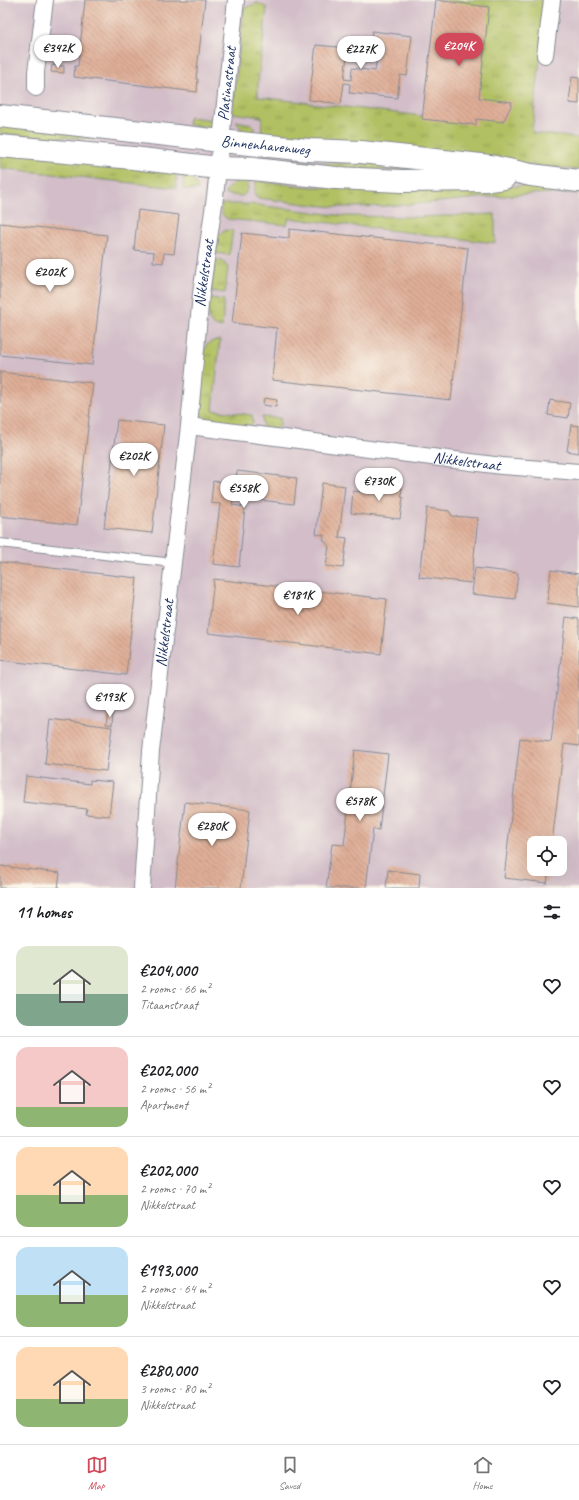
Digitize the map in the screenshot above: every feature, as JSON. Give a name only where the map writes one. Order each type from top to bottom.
[{"type":"main road","name":"Binnenhavenweg","points":[[0,116],[221,141],[310,150],[361,152],[490,166],[531,175],[579,181]]},
{"type":"main road","name":"Binnenhavenweg","points":[[0,146],[133,158],[218,168],[253,169],[329,178],[388,181],[489,180],[531,175]]},
{"type":"street","points":[[36,88],[36,72],[45,0]]},
{"type":"street","name":"Platinastraat","points":[[218,168],[236,0]]},
{"type":"street","points":[[546,55],[552,0]]},
{"type":"street","name":"Nikkelstraat","points":[[142,888],[150,751],[189,426],[201,294],[218,168]]},
{"type":"street","name":"Nikkelstraat","points":[[189,426],[502,466],[579,472]]},
{"type":"lane","points":[[0,543],[173,563]]},
{"type":"shaded area","points":[[0,0],[579,0],[579,888],[0,888]]},
{"type":"green space","points":[[437,0],[544,0],[540,59],[532,133],[579,138],[579,170],[261,139],[262,117],[232,113],[244,8],[258,3],[267,8],[258,82],[258,97],[423,116]]},
{"type":"green space","points":[[189,117],[213,120],[212,128],[188,125]]},
{"type":"green space","points":[[236,121],[252,124],[255,128],[254,138],[243,132]]},
{"type":"green space","points":[[0,123],[117,139],[38,137],[0,134]]},
{"type":"green space","points":[[0,151],[177,170],[176,188],[0,168]]},
{"type":"green space","points":[[258,157],[318,163],[404,164],[489,173],[257,166]]},
{"type":"green space","points":[[184,172],[197,184],[198,190],[183,189]]},
{"type":"green space","points":[[243,180],[250,180],[245,194],[239,196],[224,194],[232,184]]},
{"type":"green space","points":[[256,181],[312,187],[531,186],[579,191],[579,193],[523,194],[410,205],[342,207],[257,198],[254,195]]},
{"type":"green space","points":[[221,204],[250,204],[344,216],[416,217],[495,214],[495,243],[289,218],[287,225],[228,219],[222,213]]},
{"type":"green space","points":[[226,230],[233,231],[229,255],[215,253],[217,236]]},
{"type":"green space","points":[[215,260],[223,261],[228,268],[225,293],[211,291]]},
{"type":"green space","points":[[210,298],[224,300],[222,328],[212,324],[208,317]]},
{"type":"green space","points":[[220,340],[213,410],[252,415],[253,423],[249,427],[209,422],[200,413],[198,401],[204,352],[206,345],[213,341]]},
{"type":"green space","points":[[262,417],[280,418],[280,425],[273,431],[267,430],[263,427]]},
{"type":"building","points":[[85,0],[205,0],[196,79],[198,79],[197,92],[74,77],[75,66],[78,66]]},
{"type":"building","points":[[436,0],[489,7],[479,98],[512,102],[503,122],[476,119],[476,125],[422,119]]},
{"type":"building","points":[[372,31],[412,36],[407,76],[400,75],[397,98],[349,93],[350,84],[344,83],[341,104],[309,100],[316,45],[348,48],[344,79],[351,80],[352,68],[375,71],[378,49],[370,48]]},
{"type":"building","points":[[52,65],[64,66],[64,73],[51,72]]},
{"type":"building","points":[[572,77],[579,78],[579,104],[569,103]]},
{"type":"building","points":[[138,210],[179,215],[174,254],[164,253],[163,263],[153,262],[154,252],[134,250]]},
{"type":"building","points":[[0,223],[107,235],[92,365],[0,355]]},
{"type":"building","points":[[289,229],[468,248],[451,400],[272,380],[277,328],[232,323],[242,233],[289,238]]},
{"type":"building","points":[[0,372],[93,383],[77,525],[0,516]]},
{"type":"building","points":[[264,398],[277,400],[276,407],[263,405]]},
{"type":"building","points":[[550,400],[570,403],[568,418],[548,415]]},
{"type":"building","points":[[117,420],[164,425],[152,533],[104,528]]},
{"type":"building","points":[[571,425],[579,426],[579,453],[567,451]]},
{"type":"building","points":[[237,471],[297,478],[294,504],[233,497],[232,505],[245,507],[239,567],[213,564],[220,504],[211,503],[213,481],[235,484]]},
{"type":"building","points":[[322,483],[345,486],[339,537],[347,538],[343,568],[326,566],[329,546],[323,539],[324,535],[316,534]]},
{"type":"building","points":[[374,484],[402,487],[401,497],[403,497],[400,519],[351,513],[353,491],[372,493]]},
{"type":"building","points":[[427,508],[449,511],[452,516],[478,518],[471,583],[419,577]]},
{"type":"building","points":[[0,562],[137,578],[126,675],[0,660]]},
{"type":"building","points":[[475,568],[518,573],[515,599],[472,594]]},
{"type":"building","points":[[551,570],[579,574],[579,607],[547,603]]},
{"type":"building","points":[[214,579],[387,599],[381,654],[208,633]]},
{"type":"building","points":[[566,617],[579,619],[579,746],[564,744],[553,836],[527,836],[527,876],[548,876],[547,883],[504,878],[520,738],[551,742]]},
{"type":"building","points":[[108,711],[113,712],[112,725],[106,724]]},
{"type":"building","points":[[50,719],[112,727],[106,771],[45,764]]},
{"type":"building","points":[[355,750],[388,754],[379,830],[373,829],[366,888],[326,888],[332,844],[344,845]]},
{"type":"building","points":[[26,776],[90,784],[90,780],[113,782],[109,816],[86,814],[87,809],[23,802]]},
{"type":"building","points":[[185,802],[250,810],[241,888],[175,888]]},
{"type":"building","points":[[0,866],[60,873],[58,888],[0,888]]},
{"type":"building","points":[[388,870],[420,874],[419,888],[386,888]]}]
